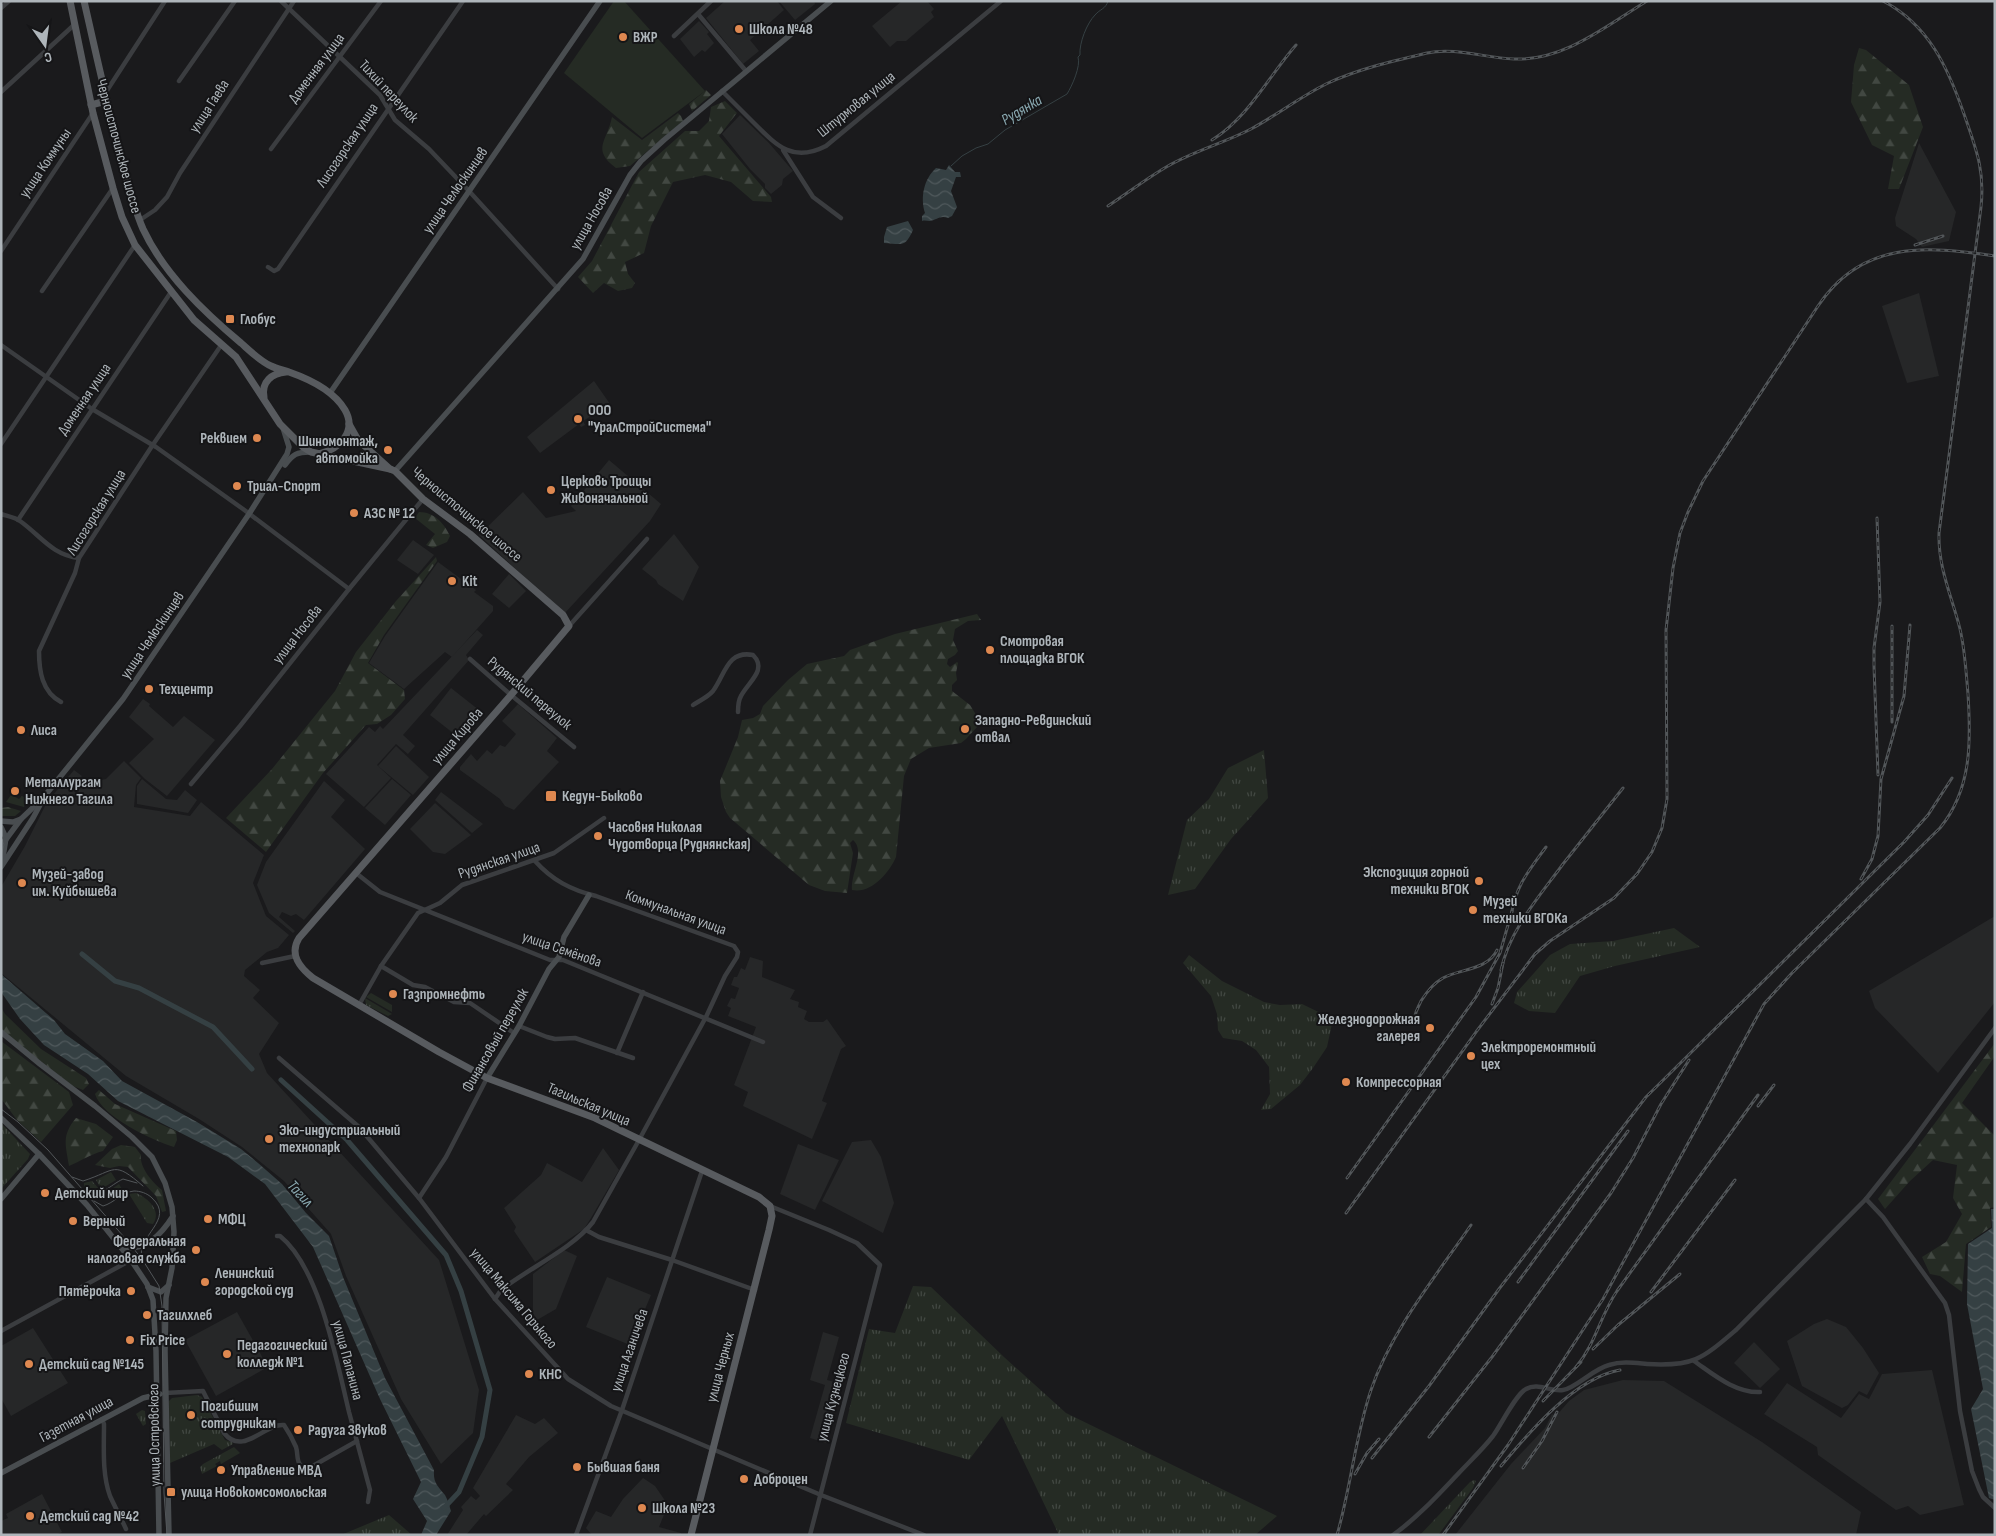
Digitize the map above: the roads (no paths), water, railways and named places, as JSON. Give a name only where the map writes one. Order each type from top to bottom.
[{"type":"main road","name":"Черноисточинское шоссе","points":[[70,1],[93,113],[122,217],[135,245],[194,320],[236,357],[264,399]]},
{"type":"main road","name":"Черноисточинское шоссе","points":[[84,1],[105,98],[128,182],[140,220],[148,237],[162,260],[205,311],[258,358],[270,366],[289,372]]},
{"type":"main road","name":"улица Челюскинцев","points":[[330,393],[600,1]]},
{"type":"main road","name":"улица Носова","points":[[393,470],[558,289],[592,246],[635,168],[664,140],[831,1]]},
{"type":"main road","points":[[91,104],[105,98]]},
{"type":"main road","points":[[319,454],[331,451],[340,444],[346,435],[349,424],[343,407],[330,393],[303,377],[289,372],[278,373],[268,380],[263,392],[264,399],[280,424],[302,447],[310,452],[319,454],[393,470]]},
{"type":"main road","name":"улица Челюскинцев","points":[[1,846],[21,819],[43,798],[123,699],[272,480],[289,447],[287,437],[280,424]]},
{"type":"main road","name":"Черноисточинское шоссе","points":[[349,424],[358,440],[423,499],[502,561],[562,615],[569,626]]},
{"type":"main road","name":"улица Челюскинцев","points":[[272,480],[291,456],[298,452],[310,452]]},
{"type":"main road","name":"улица Кирова","points":[[295,956],[299,938],[569,626]]},
{"type":"main road","name":"улица Челюскинцев","points":[[1,867],[33,818],[43,798]]},
{"type":"main road","points":[[1,821],[13,822],[21,819]]},
{"type":"main road","points":[[1,827],[6,838],[6,850],[1,867]]},
{"type":"main road","name":"Финансовый переулок","points":[[487,1078],[519,1026],[549,969],[559,957],[564,937],[590,895]]},
{"type":"main road","name":"Тагильская улица","points":[[295,956],[306,972],[358,1005],[487,1078],[572,1108],[758,1197],[770,1206]]},
{"type":"main road","name":"улица Островского","points":[[1,1032],[95,1106],[152,1156],[165,1183],[174,1215],[172,1268],[166,1298],[165,1393],[169,1535]]},
{"type":"main road","name":"улица Островского","points":[[1,1118],[83,1200],[131,1260],[148,1287],[153,1300],[155,1313],[159,1535]]},
{"type":"main road","points":[[1,1199],[39,1154]]},
{"type":"main road","name":"улица Черных","points":[[692,1535],[755,1290],[772,1216],[770,1206]]},
{"type":"main road","points":[[121,1247],[132,1249],[148,1243],[165,1228],[174,1215]]},
{"type":"main road","points":[[148,1287],[161,1292],[169,1284]]},
{"type":"main road","name":"Газетная улица","points":[[1,1473],[143,1398],[165,1393]]},
{"type":"main road","points":[[155,1535],[159,1521]]},
{"type":"main road","points":[[165,1535],[168,1526]]},
{"type":"street","points":[[1,8],[9,1]]},
{"type":"street","points":[[105,98],[165,1]]},
{"type":"street","points":[[179,80],[235,1]]},
{"type":"street","name":"Тихий переулок","points":[[281,1],[380,95],[395,120],[429,149],[558,289]]},
{"type":"street","name":"улица Гаева","points":[[140,220],[155,210],[167,197],[201,141],[294,1]]},
{"type":"street","name":"Доменная улица","points":[[271,149],[381,1]]},
{"type":"street","name":"Лисогорская улица","points":[[268,267],[274,271],[278,269],[387,108],[463,1]]},
{"type":"street","points":[[674,36],[711,1]]},
{"type":"street","name":"Штурмовая улица","points":[[782,149],[802,153],[819,150],[826,146],[1002,1]]},
{"type":"street","points":[[698,14],[746,71]]},
{"type":"street","points":[[1,92],[75,24]]},
{"type":"street","points":[[722,91],[782,149],[813,197],[841,218]]},
{"type":"street","name":"улица Коммуны","points":[[1,251],[93,113]]},
{"type":"street","points":[[42,291],[113,188]]},
{"type":"street","points":[[1,444],[135,245]]},
{"type":"street","name":"Доменная улица","points":[[18,520],[171,292]]},
{"type":"street","name":"Лисогорская улица","points":[[62,702],[46,690],[39,661],[39,651],[76,573],[79,558],[152,446],[222,344]]},
{"type":"street","points":[[1,345],[45,377],[152,446],[249,514],[349,589]]},
{"type":"street","name":"улица Носова","points":[[191,784],[423,499]]},
{"type":"street","points":[[1,514],[18,520],[40,540],[65,557],[79,558]]},
{"type":"street","name":"улица Кирова","points":[[569,626],[647,538]]},
{"type":"street","points":[[693,705],[711,693],[733,659],[746,653],[756,658],[759,668],[756,676],[740,698],[738,712]]},
{"type":"street","name":"Рудянский переулок","points":[[470,659],[574,746]]},
{"type":"street","name":"Рудянская улица","points":[[358,1005],[381,966],[416,915],[440,903],[462,885],[554,853],[604,818]]},
{"type":"street","points":[[534,861],[561,884],[590,895]]},
{"type":"street","name":"улица Семёнова","points":[[356,873],[380,892],[550,960],[563,960],[764,1042]]},
{"type":"street","name":"Коммунальная улица","points":[[590,895],[736,948],[737,957],[725,976],[706,1017]]},
{"type":"street","points":[[262,963],[295,956]]},
{"type":"street","points":[[381,966],[413,985],[425,987],[454,1002],[470,1003],[514,1033]]},
{"type":"street","points":[[617,1053],[644,992]]},
{"type":"street","points":[[495,1299],[501,1290],[512,1281],[586,1230],[608,1197],[706,1017]]},
{"type":"street","points":[[519,1026],[555,1039],[574,1038],[633,1058]]},
{"type":"street","points":[[1393,1535],[1430,1502],[1486,1444],[1501,1426],[1519,1395],[1526,1389],[1535,1386],[1566,1390],[1596,1370],[1615,1363],[1669,1364],[1694,1361],[1716,1347],[1736,1330],[1866,1199],[1910,1144],[1995,1028]]},
{"type":"street","name":"улица Максима Горького","points":[[279,1058],[359,1127],[420,1198],[495,1299],[568,1379],[611,1406],[714,1448],[821,1495],[924,1535]]},
{"type":"street","name":"Финансовый переулок","points":[[420,1198],[446,1157],[487,1078]]},
{"type":"street","name":"улица Аганичева","points":[[576,1535],[622,1410],[702,1171]]},
{"type":"street","points":[[1866,1199],[1883,1218],[1945,1303],[1949,1315],[1960,1411],[1972,1471],[1979,1489],[1995,1508]]},
{"type":"street","name":"Тагильская улица","points":[[770,1206],[857,1243],[880,1265]]},
{"type":"street","points":[[586,1230],[599,1237],[672,1260],[755,1290]]},
{"type":"street","name":"улица Папанина","points":[[277,1236],[285,1240],[301,1262],[317,1298],[358,1441],[370,1490],[368,1502]]},
{"type":"street","points":[[1,1332],[131,1260]]},
{"type":"street","name":"улица Кузнецкого","points":[[810,1535],[880,1265]]},
{"type":"street","points":[[32,1315],[34,1321]]},
{"type":"street","points":[[1694,1361],[1733,1386],[1760,1392]]},
{"type":"street","points":[[165,1393],[203,1391],[224,1433],[227,1437],[236,1440],[252,1439],[278,1425],[284,1425],[296,1448],[296,1456],[304,1468],[311,1467],[358,1441]]},
{"type":"street","points":[[102,1419],[104,1424],[107,1482],[110,1496],[126,1529]]},
{"type":"water","points":[[949,165],[955,172],[960,172],[961,177],[956,177],[951,191],[957,207],[952,216],[948,218],[943,217],[922,221],[922,216],[925,213],[923,195],[926,183],[936,168],[946,170]]},
{"type":"water","points":[[908,221],[913,230],[908,240],[902,244],[884,243],[887,227]]},
{"type":"water","points":[[1,974],[54,1020],[65,1034],[103,1061],[122,1081],[197,1122],[241,1149],[282,1184],[306,1213],[329,1236],[343,1277],[385,1378],[434,1470],[436,1484],[448,1501],[451,1511],[436,1535],[421,1535],[427,1521],[413,1499],[421,1482],[380,1399],[313,1247],[265,1184],[228,1157],[118,1101],[88,1074],[44,1045],[20,1019],[1,992]]},
{"type":"water","points":[[1991,1209],[1995,1209],[1995,1500],[1989,1498],[1971,1409],[1983,1389],[1967,1304],[1968,1244],[1992,1228]]},
{"type":"waterway","name":"Рудянка","points":[[951,166],[962,156],[988,144],[1005,130],[1067,94],[1077,71],[1078,57],[1086,28],[1097,13],[1106,6],[1108,1]]},
{"type":"waterway","points":[[82,954],[115,981],[139,988],[213,1027],[252,1069]]},
{"type":"waterway","points":[[281,1080],[347,1140],[446,1255],[461,1291],[490,1390],[482,1437],[459,1492],[444,1508]]},
{"type":"tram line","points":[[1,836],[4,845],[1,856]]},
{"type":"tram line","points":[[1,1109],[48,1150],[142,1259],[159,1286],[162,1306],[164,1493],[167,1535]]},
{"type":"tram line","points":[[72,1177],[83,1181],[109,1171],[120,1170],[143,1186]]},
{"type":"tram line","points":[[86,1190],[96,1193],[100,1192],[123,1179],[137,1183]]},
{"type":"tram line","points":[[94,1201],[103,1206],[126,1193],[134,1191],[139,1191],[152,1198],[158,1206],[160,1214],[158,1221],[144,1243],[141,1251],[142,1259]]},
{"type":"railway","points":[[1108,206],[1168,166],[1251,129],[1316,89],[1350,74],[1389,62],[1438,51],[1514,59],[1550,54],[1584,40],[1647,1]]},
{"type":"railway","points":[[1443,1535],[1508,1445],[1603,1299],[1764,1004],[1792,973],[1940,828],[1951,813],[1964,781],[1969,747],[1965,661],[1960,629],[1943,570],[1939,533],[1981,207],[1981,171],[1958,97],[1935,49],[1913,22],[1883,1]]},
{"type":"railway","points":[[1212,140],[1237,120],[1296,45]]},
{"type":"railway","points":[[1915,245],[1943,236]]},
{"type":"railway","points":[[1346,1213],[1476,1032],[1535,954],[1550,941],[1614,898],[1637,874],[1652,852],[1662,828],[1667,799],[1666,630],[1673,568],[1680,533],[1703,481],[1818,306],[1835,284],[1855,269],[1875,259],[1897,252],[1944,250],[1995,256]]},
{"type":"railway","points":[[1877,518],[1880,602],[1874,648],[1874,666],[1878,775]]},
{"type":"railway","points":[[1861,879],[1872,859],[1878,836],[1881,779],[1904,696],[1910,625]]},
{"type":"railway","points":[[1892,626],[1892,722]]},
{"type":"railway","points":[[1372,1458],[1429,1386],[1499,1289],[1646,1097],[1904,842],[1928,815],[1952,778]]},
{"type":"railway","points":[[1501,970],[1511,941],[1526,914],[1623,788]]},
{"type":"railway","points":[[1511,916],[1520,887],[1546,847]]},
{"type":"railway","points":[[1347,1178],[1476,997],[1500,953],[1512,911]]},
{"type":"railway","points":[[1417,1019],[1415,1014],[1421,1001],[1436,983],[1450,975],[1487,962],[1497,950]]},
{"type":"railway","points":[[1492,1004],[1498,988],[1503,963]]},
{"type":"railway","points":[[1429,1437],[1492,1357],[1611,1193],[1633,1158],[1661,1104],[1689,1060]]},
{"type":"railway","points":[[1758,1106],[1774,1085]]},
{"type":"railway","points":[[1576,1367],[1588,1349],[1617,1291],[1758,1095]]},
{"type":"railway","points":[[1518,1282],[1628,1131]]},
{"type":"railway","points":[[1651,1292],[1735,1180]]},
{"type":"railway","points":[[1337,1535],[1361,1426],[1371,1390],[1380,1368],[1390,1346],[1415,1304],[1471,1225]]},
{"type":"railway","points":[[1593,1349],[1618,1325],[1680,1274]]},
{"type":"railway","points":[[1543,1401],[1581,1362]]},
{"type":"railway","points":[[1501,1466],[1540,1422],[1570,1395],[1586,1383],[1620,1370]]},
{"type":"railway","points":[[1523,1468],[1542,1441],[1557,1412]]},
{"type":"railway","points":[[1355,1474],[1367,1453],[1379,1439]]},
{"type":"place","name":"Школа №48","points":[[739,29]]},
{"type":"place","name":"ВЖР","points":[[623,37]]},
{"type":"place","name":"Глобус","points":[[230,319]]},
{"type":"place","name":"ООО \"УралСтройСистема\"","points":[[578,419]]},
{"type":"place","name":"Реквием","points":[[257,438]]},
{"type":"place","name":"Шиномонтаж, автомойка","points":[[388,450]]},
{"type":"place","name":"Триал-Спорт","points":[[237,486]]},
{"type":"place","name":"Церковь Троицы Живоначальной","points":[[551,490]]},
{"type":"place","name":"АЗС № 12","points":[[354,513]]},
{"type":"place","name":"Kit","points":[[452,581]]},
{"type":"place","name":"Смотровая площадка ВГОК","points":[[990,650]]},
{"type":"place","name":"Техцентр","points":[[149,689]]},
{"type":"place","name":"Западно-Ревдинский отвал","points":[[965,729]]},
{"type":"place","name":"Лиса","points":[[21,730]]},
{"type":"place","name":"Металлургам Нижнего Тагила","points":[[15,791]]},
{"type":"place","name":"Кедун-Быково","points":[[551,796]]},
{"type":"place","name":"Часовня Николая Чудотворца (Руднянская)","points":[[598,836]]},
{"type":"place","name":"Экспозиция горной техники ВГОК","points":[[1479,881]]},
{"type":"place","name":"Музей-завод им. Куйбышева","points":[[22,883]]},
{"type":"place","name":"Музей техники ВГОКа","points":[[1473,910]]},
{"type":"place","name":"Газпромнефть","points":[[393,994]]},
{"type":"place","name":"Железнодорожная галерея","points":[[1430,1028]]},
{"type":"place","name":"Электроремонтный цех","points":[[1471,1056]]},
{"type":"place","name":"Компрессорная","points":[[1346,1082]]},
{"type":"place","name":"Эко-индустриальный технопарк","points":[[269,1139]]},
{"type":"place","name":"Детский мир","points":[[45,1193]]},
{"type":"place","name":"МФЦ","points":[[208,1219]]},
{"type":"place","name":"Верный","points":[[73,1221]]},
{"type":"place","name":"Федеральная налоговая служба","points":[[196,1250]]},
{"type":"place","name":"Ленинский городской суд","points":[[205,1282]]},
{"type":"place","name":"Пятёрочка","points":[[131,1291]]},
{"type":"place","name":"Тагилхлеб","points":[[147,1315]]},
{"type":"place","name":"Fix Price","points":[[130,1340]]},
{"type":"place","name":"Педагогический колледж №1","points":[[227,1354]]},
{"type":"place","name":"Детский сад №145","points":[[29,1364]]},
{"type":"place","name":"КНС","points":[[529,1374]]},
{"type":"place","name":"Погибшим сотрудникам","points":[[191,1415]]},
{"type":"place","name":"Радуга Звуков","points":[[298,1430]]},
{"type":"place","name":"Бывшая баня","points":[[577,1467]]},
{"type":"place","name":"Управление МВД","points":[[221,1470]]},
{"type":"place","name":"Доброцен","points":[[744,1479]]},
{"type":"place","name":"улица Новокомсомольская","points":[[171,1492]]},
{"type":"place","name":"Школа №23","points":[[642,1508]]},
{"type":"place","name":"Детский сад №42","points":[[30,1516]]},
{"type":"water label","name":"Тагил","points":[[301,1193]]}]
